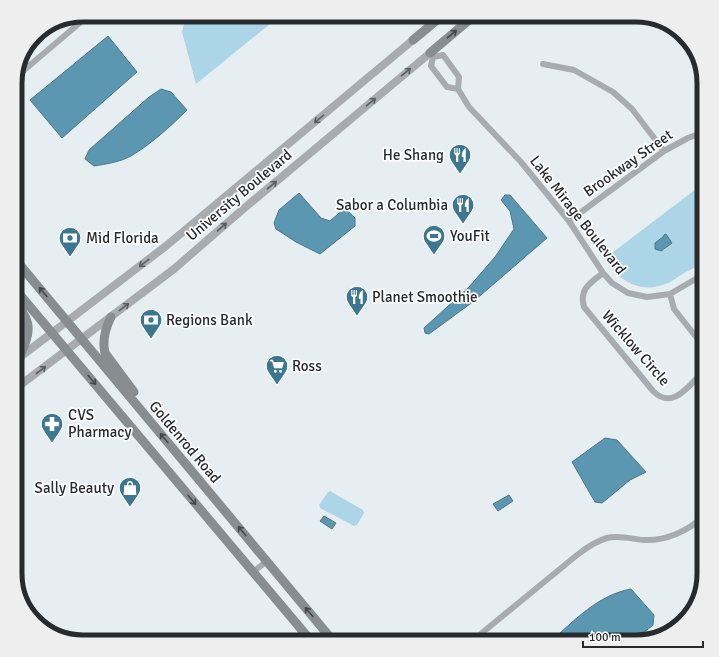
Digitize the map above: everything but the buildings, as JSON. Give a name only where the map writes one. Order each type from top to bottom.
[{"type":"main road","name":"University Boulevard","points":[[413,40],[435,22]]},
{"type":"main road","name":"University Boulevard","points":[[431,55],[467,22]]},
{"type":"main road","name":"Goldenrod Road","points":[[22,267],[328,635]]},
{"type":"main road","name":"Goldenrod Road","points":[[22,298],[307,635]]},
{"type":"main road","points":[[22,311],[27,318],[29,329],[27,340],[22,350]]},
{"type":"main road","points":[[111,317],[105,328],[103,346],[105,353],[135,394],[146,416]]},
{"type":"street","points":[[23,71],[81,22]]},
{"type":"street","name":"University Boulevard","points":[[22,356],[166,246],[413,40]]},
{"type":"street","name":"University Boulevard","points":[[22,384],[174,269],[242,210],[431,55]]},
{"type":"street","name":"Lake Mirage Boulevard","points":[[458,89],[447,87],[431,66],[431,55],[443,55],[450,63],[459,77],[458,89],[469,107],[521,162],[569,221],[603,273],[612,283],[628,293],[647,297],[670,294],[697,278]]},
{"type":"street","points":[[543,64],[574,70],[613,92],[632,109],[664,151]]},
{"type":"street","name":"Brookway Street","points":[[569,221],[664,151],[697,135]]},
{"type":"street","name":"Wicklow Circle","points":[[603,273],[588,285],[583,294],[582,301],[584,307],[653,391],[659,397],[669,400],[676,397],[697,378]]},
{"type":"street","points":[[670,294],[674,309],[697,338]]},
{"type":"street","points":[[480,635],[592,544],[608,538],[624,537],[645,540],[663,538],[680,532],[697,522]]},
{"type":"street","points":[[253,572],[267,561]]},
{"type":"shaded area","points":[[184,22],[272,22],[196,84],[182,32]]},
{"type":"shaded area","points":[[108,36],[137,72],[62,138],[30,100]]},
{"type":"shaded area","points":[[161,89],[171,92],[187,110],[174,123],[146,146],[127,158],[94,166],[85,159],[89,150],[149,97]]},
{"type":"shaded area","points":[[697,188],[697,267],[670,282],[649,287],[632,284],[617,274],[604,259]]},
{"type":"shaded area","points":[[299,193],[321,218],[330,221],[345,208],[355,218],[355,226],[320,254],[296,242],[276,229],[274,223],[279,210]]},
{"type":"shaded area","points":[[505,195],[510,195],[547,238],[474,301],[429,334],[425,333],[424,328],[469,287],[495,257],[514,229],[510,211],[501,200]]},
{"type":"shaded area","points":[[666,234],[672,243],[661,251],[655,249],[655,243]]},
{"type":"shaded area","points":[[605,438],[617,440],[646,472],[630,480],[602,503],[595,502],[572,462]]},
{"type":"shaded area","points":[[330,491],[363,510],[364,513],[357,525],[354,526],[320,508],[319,505]]},
{"type":"shaded area","points":[[509,495],[513,501],[498,511],[493,504]]},
{"type":"shaded area","points":[[324,516],[336,523],[332,529],[320,521]]},
{"type":"shaded area","points":[[631,589],[654,615],[653,625],[641,635],[558,635],[597,603],[619,592]]},
{"type":"place","name":"He Shang","points":[[460,174]]},
{"type":"place","name":"Sabor a Columbia","points":[[463,224]]},
{"type":"place","name":"YouFit","points":[[434,256]]},
{"type":"place","name":"Mid Florida","points":[[70,258]]},
{"type":"place","name":"Planet Smoothie","points":[[357,316]]},
{"type":"place","name":"Regions Bank","points":[[151,340]]},
{"type":"place","name":"Ross","points":[[277,386]]},
{"type":"place","name":"CVS Pharmacy","points":[[52,444]]},
{"type":"place","name":"Sally Beauty","points":[[130,508]]}]
